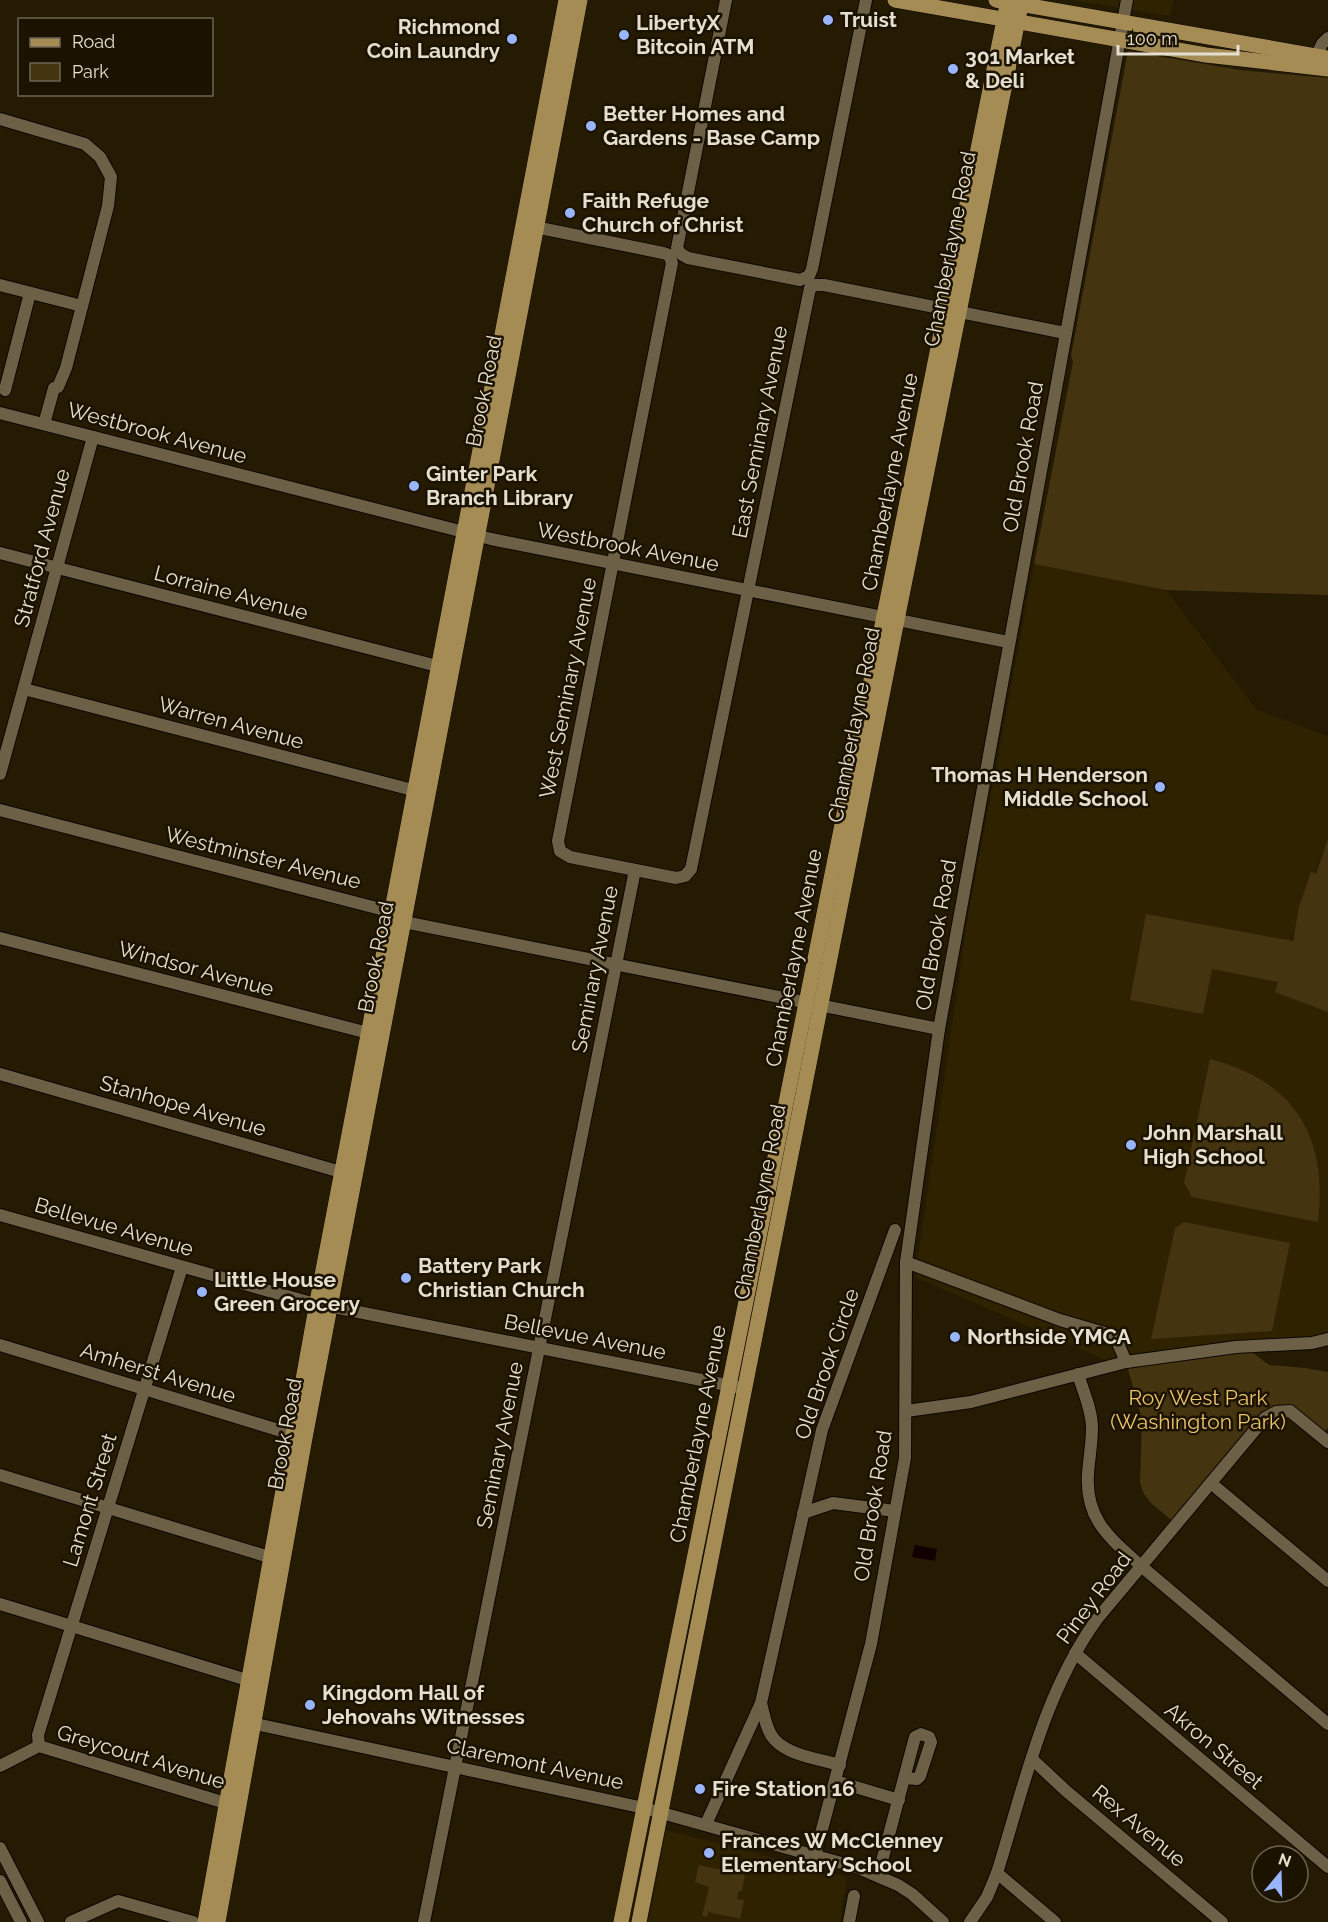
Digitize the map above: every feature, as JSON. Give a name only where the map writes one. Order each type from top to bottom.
[{"type":"main road","name":"Brook Road","points":[[530,226],[566,0]]},
{"type":"main road","name":"Brook Road","points":[[218,1922],[233,1805],[323,1306],[530,226],[580,0]]},
{"type":"main road","points":[[895,0],[1235,59],[1318,60]]},
{"type":"main road","points":[[1011,20],[1011,1],[1318,60],[1328,69]]},
{"type":"main road","name":"Chamberlayne Road","points":[[744,1389],[813,1004],[1011,20]]},
{"type":"main road","name":"Chamberlayne Avenue","points":[[621,1922],[729,1386],[813,1004]]},
{"type":"main road","name":"Chamberlayne Avenue","points":[[639,1922],[744,1389]]},
{"type":"main road","name":"Brook Road","points":[[205,1922],[233,1805]]},
{"type":"street","name":"West Seminary Avenue","points":[[635,870],[563,854],[558,846],[559,833],[726,0]]},
{"type":"street","name":"East Seminary Avenue","points":[[635,870],[676,878],[685,876],[691,869],[866,0]]},
{"type":"street","name":"Old Brook Road","points":[[815,1856],[871,1644],[905,1458],[906,1262],[939,1029],[1127,0]]},
{"type":"street","points":[[1318,60],[1328,38]]},
{"type":"street","points":[[0,119],[86,144],[98,154],[109,173],[111,186],[108,206],[65,372],[58,387],[54,388],[48,425]]},
{"type":"street","points":[[530,226],[1065,333]]},
{"type":"street","points":[[0,285],[82,306]]},
{"type":"street","points":[[5,390],[30,293]]},
{"type":"street","name":"Westbrook Avenue","points":[[0,413],[471,534],[1008,642]]},
{"type":"street","name":"Stratford Avenue","points":[[0,774],[93,436]]},
{"type":"street","name":"Lorraine Avenue","points":[[0,553],[445,668]]},
{"type":"street","name":"Warren Avenue","points":[[24,689],[421,792]]},
{"type":"street","name":"Westminster Avenue","points":[[0,810],[398,917],[616,964],[939,1029]]},
{"type":"street","name":"Seminary Avenue","points":[[424,1922],[635,870]]},
{"type":"street","name":"Windsor Avenue","points":[[0,938],[375,1035]]},
{"type":"street","name":"Stanhope Avenue","points":[[0,1074],[348,1174]]},
{"type":"street","name":"Bellevue Avenue","points":[[0,1215],[323,1306],[744,1389]]},
{"type":"street","name":"Old Brook Circle","points":[[706,1824],[761,1703],[822,1430],[895,1230]]},
{"type":"street","points":[[906,1262],[1060,1320],[1115,1336],[1126,1362]]},
{"type":"street","name":"Lamont Street","points":[[39,1746],[38,1735],[182,1267]]},
{"type":"street","points":[[906,1411],[971,1402],[1126,1362],[1236,1347],[1312,1343],[1328,1339]]},
{"type":"street","name":"Amherst Avenue","points":[[0,1345],[299,1437]]},
{"type":"street","points":[[1078,1374],[1092,1427],[1088,1477],[1089,1502],[1098,1524],[1141,1566],[1328,1724]]},
{"type":"street","name":"Piney Road","points":[[970,1922],[987,1897],[997,1873],[1053,1697],[1075,1653],[1097,1619],[1265,1418],[1276,1412],[1290,1411],[1328,1442]]},
{"type":"street","points":[[0,1475],[277,1560]]},
{"type":"street","points":[[1212,1484],[1328,1581]]},
{"type":"street","points":[[803,1513],[833,1503],[895,1511]]},
{"type":"street","points":[[0,1604],[255,1683]]},
{"type":"street","name":"Akron Street","points":[[1075,1653],[1328,1867]]},
{"type":"street","points":[[761,1703],[773,1738],[797,1753],[840,1765]]},
{"type":"street","name":"Claremont Avenue","points":[[248,1722],[644,1808],[706,1824],[878,1876],[912,1894],[943,1922]]},
{"type":"street","name":"Greycourt Avenue","points":[[0,1766],[39,1746],[233,1805]]},
{"type":"street","name":"Rex Avenue","points":[[1032,1759],[1065,1790],[1222,1922]]},
{"type":"street","points":[[878,1876],[905,1778]]},
{"type":"street","points":[[835,1781],[899,1800]]},
{"type":"street","points":[[0,1848],[38,1922]]},
{"type":"street","points":[[997,1873],[1055,1922]]},
{"type":"street","points":[[0,1881],[21,1922]]},
{"type":"street","points":[[849,1922],[854,1896]]},
{"type":"street","points":[[71,1922],[118,1901],[193,1922]]},
{"type":"shaded area","points":[[1072,0],[1174,0],[1170,16]]},
{"type":"shaded area","points":[[1034,564],[1166,590],[1257,710],[1328,736],[1328,838],[1275,991],[1328,1012],[1328,1335],[1122,1367],[915,1277],[967,923]]},
{"type":"shaded area","points":[[915,1545],[937,1549],[935,1561],[912,1557]]},
{"type":"shaded area","name":"Frances W McClenney Elementary School","points":[[666,1830],[847,1877],[840,1922],[649,1922]]},
{"type":"green space","points":[[1128,51],[1240,70],[1328,78],[1328,595],[1166,590],[1034,564],[1073,362],[1071,356]]},
{"type":"green space","points":[[1328,838],[1328,1012],[1275,992],[1278,982],[1212,969],[1203,1014],[1130,1000],[1146,914],[1293,941],[1299,907],[1311,872],[1316,874]]},
{"type":"green space","points":[[1210,1059],[1239,1069],[1264,1082],[1284,1097],[1299,1116],[1310,1138],[1317,1163],[1320,1191],[1318,1222],[1192,1197],[1184,1183]]},
{"type":"green space","points":[[1184,1222],[1290,1243],[1272,1331],[1151,1339],[1175,1228]]},
{"type":"green space","name":"Roy West Park (Washington Park)","points":[[1245,1347],[1269,1365],[1328,1372],[1328,1428],[1321,1436],[1290,1411],[1276,1412],[1176,1524],[1151,1503],[1140,1483],[1142,1419],[1126,1362]]},
{"type":"green space","points":[[699,1865],[745,1875],[742,1891],[739,1891],[737,1899],[744,1900],[740,1919],[708,1912],[707,1917],[702,1916],[709,1887],[695,1882]]},
{"type":"place","name":"Truist","points":[[828,20]]},
{"type":"place","name":"LibertyX Bitcoin ATM","points":[[624,35]]},
{"type":"place","name":"Richmond Coin Laundry","points":[[512,39]]},
{"type":"place","name":"301 Market & Deli","points":[[953,69]]},
{"type":"place","name":"Better Homes and Gardens - Base Camp","points":[[591,126]]},
{"type":"place","name":"Faith Refuge Church of Christ","points":[[570,213]]},
{"type":"place","name":"Ginter Park Branch Library","points":[[414,486]]},
{"type":"place","name":"Thomas H Henderson Middle School","points":[[1160,787]]},
{"type":"place","name":"John Marshall High School","points":[[1131,1145]]},
{"type":"place","name":"Battery Park Christian Church","points":[[406,1278]]},
{"type":"place","name":"Little House Green Grocery","points":[[202,1292]]},
{"type":"place","name":"Northside YMCA","points":[[955,1337]]},
{"type":"place","name":"Kingdom Hall of Jehovahs Witnesses","points":[[310,1705]]},
{"type":"place","name":"Fire Station 16","points":[[700,1789]]},
{"type":"place","name":"Frances W McClenney Elementary School","points":[[709,1853]]}]
